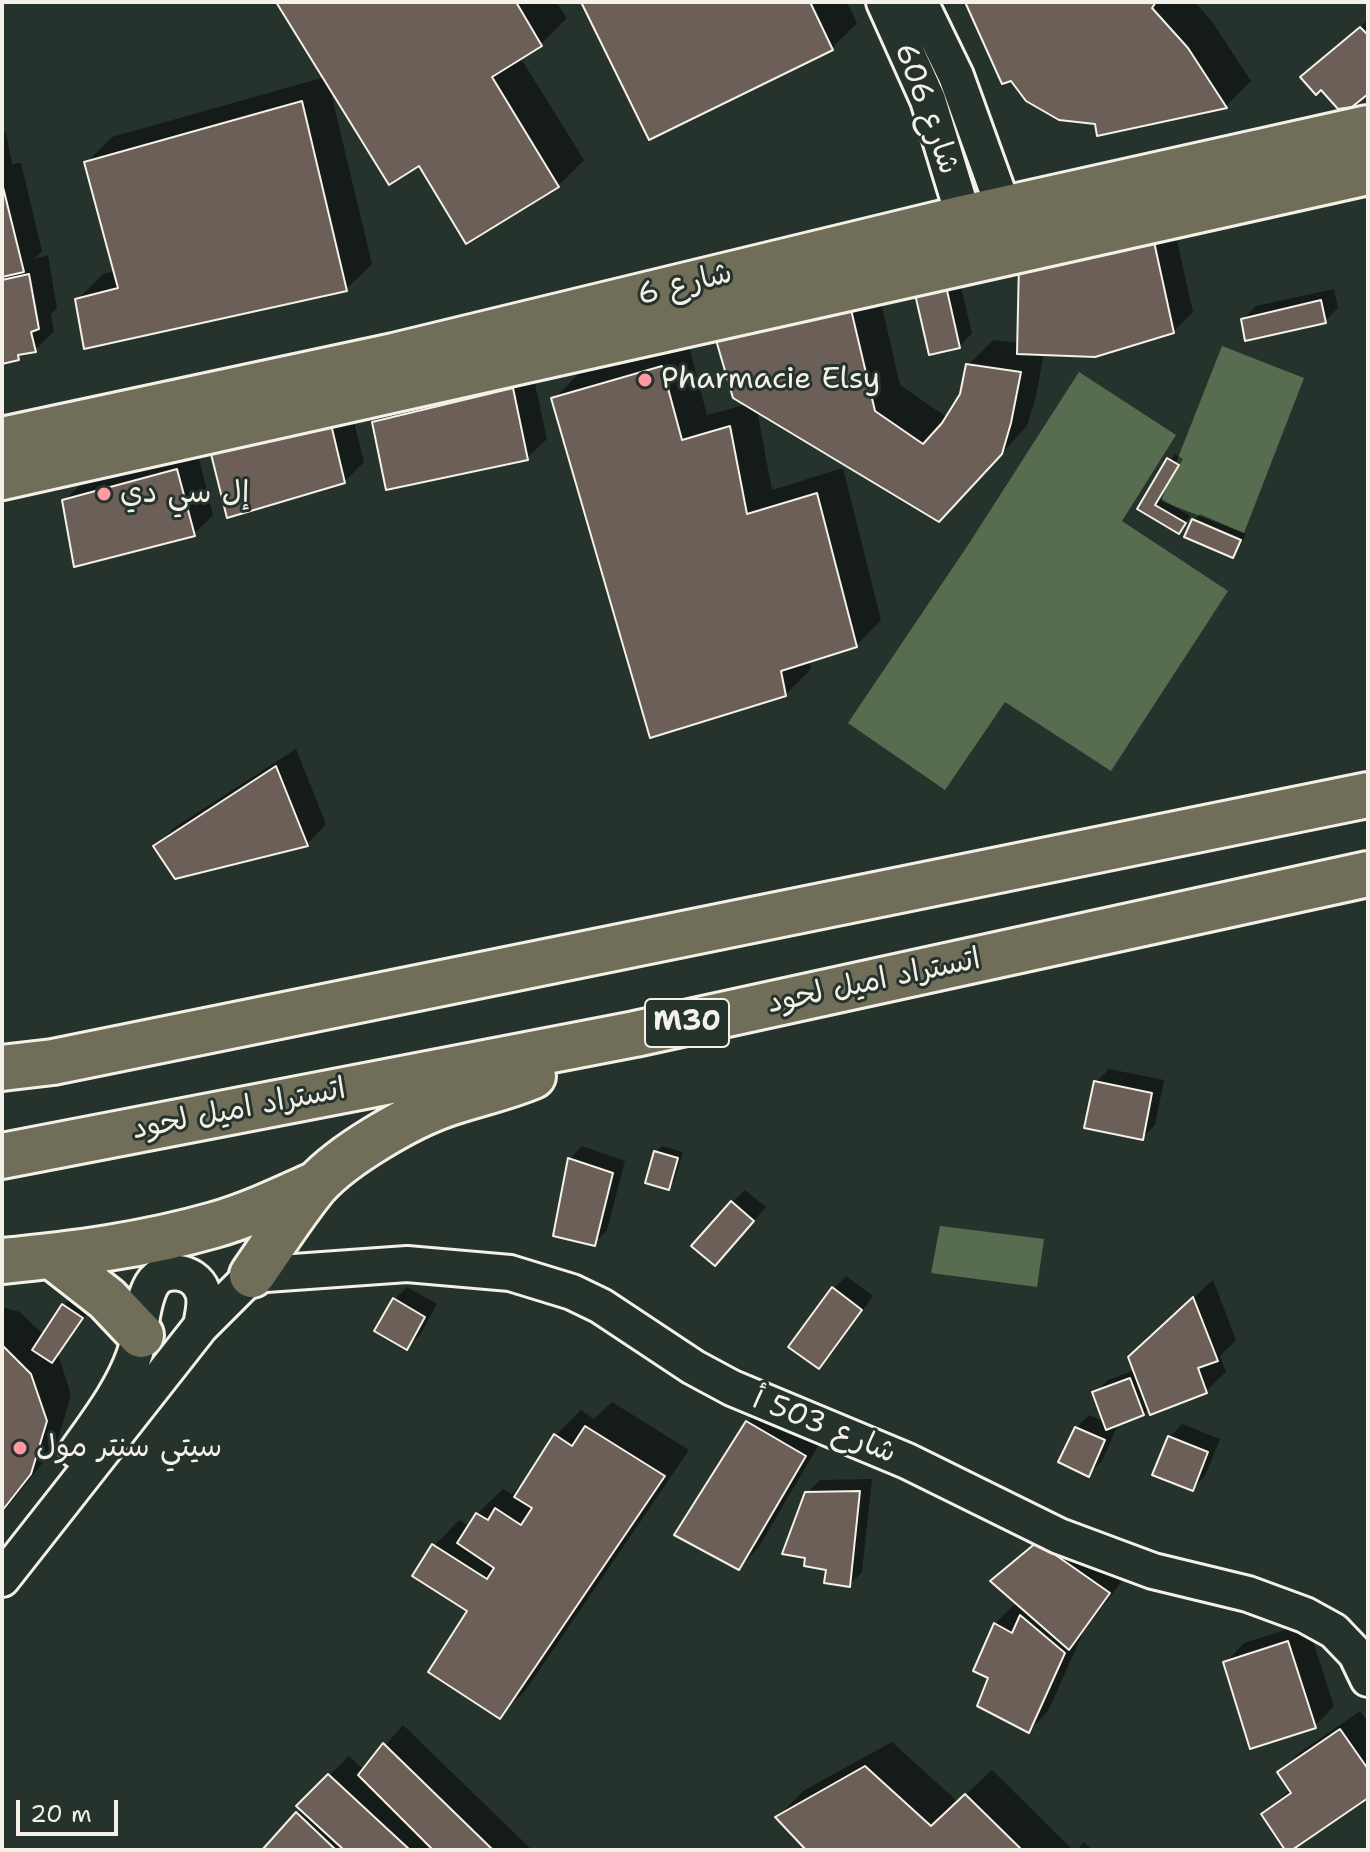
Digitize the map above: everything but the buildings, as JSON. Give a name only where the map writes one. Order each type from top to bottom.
[{"type":"main road","name":"شارع 6","points":[[2,440],[394,356],[984,214],[1368,128]]},
{"type":"main road","name":"شارع 6","points":[[2,477],[1368,172]]},
{"type":"main road","points":[[2,1068],[53,1062],[1368,795]]},
{"type":"main road","name":"اتستراد اميل لحود","points":[[2,1156],[635,1034],[1368,874]]},
{"type":"main road","points":[[2,1261],[142,1242],[216,1225],[318,1184],[375,1140],[445,1104],[503,1088],[635,1034]]},
{"type":"main road","points":[[2,1058],[53,1062]]},
{"type":"main road","points":[[252,1275],[318,1184]]},
{"type":"main road","points":[[52,1256],[107,1299],[141,1335]]},
{"type":"street","name":"شارع 606","points":[[884,2],[984,214]]},
{"type":"street","name":"شارع 606","points":[[920,2],[956,76],[984,214]]},
{"type":"street","name":"شارع 503 أ","points":[[252,1275],[407,1264],[510,1273],[572,1292],[601,1306],[693,1367],[732,1388],[907,1461],[1059,1536],[1153,1571],[1248,1594],[1305,1615],[1334,1631],[1356,1654],[1368,1679]]},
{"type":"street","points":[[2,1547],[70,1460],[116,1393],[133,1360],[141,1335],[148,1292],[154,1280],[176,1272],[195,1280],[204,1295],[201,1326]]},
{"type":"street","points":[[2,1579],[201,1326],[252,1275]]},
{"type":"green space","points":[[1222,346],[1304,378],[1244,533],[1161,501]]},
{"type":"green space","points":[[1079,372],[1176,435],[1122,521],[1228,591],[1111,771],[1005,702],[945,790],[848,723]]},
{"type":"green space","points":[[940,1226],[1044,1239],[1037,1287],[931,1273]]},
{"type":"place","name":"Pharmacie Elsy","points":[[645,380]]},
{"type":"place","name":"إل سي دي","points":[[104,494]]},
{"type":"place","name":"سيتي سنتر مول","points":[[20,1448]]}]
